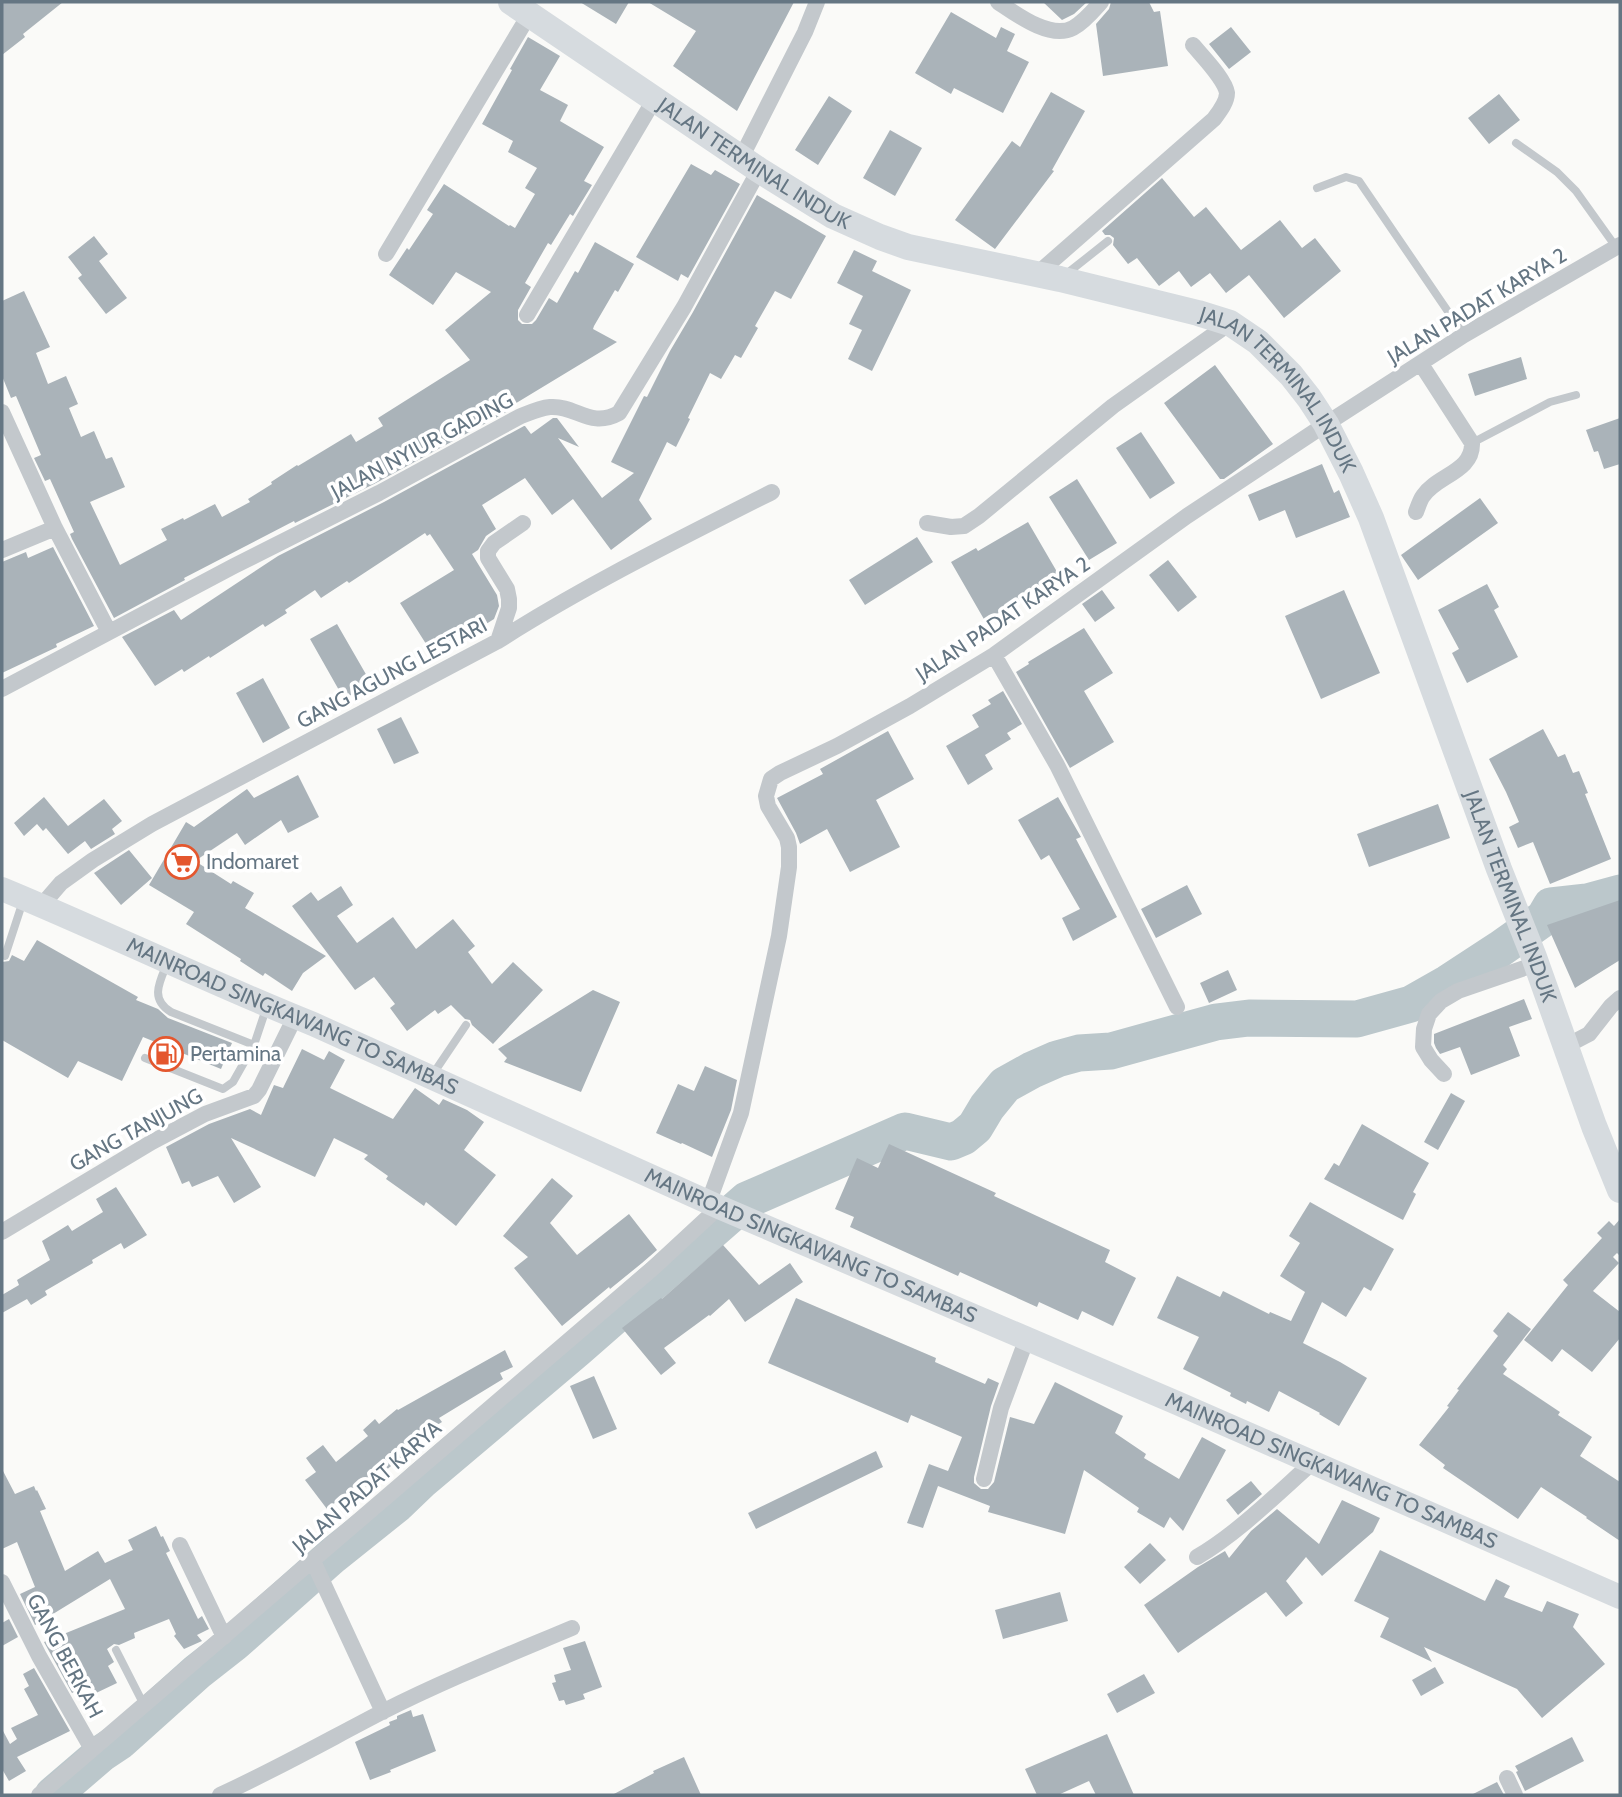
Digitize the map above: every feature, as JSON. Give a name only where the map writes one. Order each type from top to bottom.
[{"type":"highway","name":"JALAN TERMINAL INDUK","points":[[520,8],[750,164],[833,216],[908,247],[1049,277],[1230,323],[1258,342],[1291,375],[1326,424],[1371,518],[1594,1126],[1620,1190]]},
{"type":"main road","name":"MAINROAD SINGKAWANG TO SAMBAS","points":[[22,897],[714,1204],[1620,1597]]},
{"type":"street","name":"JALAN NYIUR GADING","points":[[2,690],[536,410],[552,407],[602,419],[619,413],[684,307],[750,164],[817,2]]},
{"type":"street","points":[[998,2],[1040,27],[1060,32],[1077,26],[1101,2]]},
{"type":"street","points":[[386,254],[520,8]]},
{"type":"street","points":[[1049,277],[1220,111],[1227,91],[1194,45]]},
{"type":"street","points":[[527,315],[654,100]]},
{"type":"street","name":"JALAN PADAT KARYA 2","points":[[714,1204],[741,1113],[779,936],[789,867],[787,838],[768,806],[766,796],[771,779],[898,713],[993,654],[1187,516],[1326,424],[1464,335],[1618,246]]},
{"type":"street","points":[[927,523],[964,526],[1113,407],[1230,323]]},
{"type":"street","points":[[1416,512],[1422,496],[1467,463],[1473,453],[1472,443],[1421,364]]},
{"type":"street","points":[[2,412],[55,528],[109,632]]},
{"type":"street","name":"GANG AGUNG LESTARI","points":[[22,897],[61,883],[152,824],[498,641],[548,610],[663,547],[772,492]]},
{"type":"street","points":[[498,641],[509,608],[509,598],[507,589],[488,558],[488,551],[494,543],[523,523]]},
{"type":"street","points":[[2,551],[55,528]]},
{"type":"street","points":[[993,654],[1056,765],[1177,1007]]},
{"type":"street","points":[[1444,1074],[1423,1046],[1424,1029],[1429,1014],[1441,1001],[1458,991],[1535,960]]},
{"type":"street","points":[[1566,1046],[1589,1034],[1620,998]]},
{"type":"street","name":"GANG TANJUNG","points":[[2,1232],[152,1142],[205,1114],[254,1096],[295,1017]]},
{"type":"street","name":"JALAN PADAT KARYA","points":[[38,1795],[652,1269],[714,1204]]},
{"type":"street","points":[[984,1479],[1001,1408],[1027,1338]]},
{"type":"street","points":[[1197,1557],[1266,1504],[1313,1462]]},
{"type":"street","points":[[180,1545],[224,1637]]},
{"type":"street","points":[[313,1561],[383,1712]]},
{"type":"street","name":"GANG BERKAH","points":[[2,1582],[38,1656],[92,1749]]},
{"type":"street","points":[[220,1795],[267,1774],[383,1712],[467,1672],[572,1628]]},
{"type":"street","points":[[1507,1778],[1515,1795]]},
{"type":"lane","points":[[1516,143],[1557,172],[1576,191],[1618,246]]},
{"type":"lane","points":[[1317,188],[1346,177],[1359,181],[1464,335]]},
{"type":"lane","points":[[1049,277],[1108,241]]},
{"type":"lane","points":[[1472,443],[1550,401],[1576,395]]},
{"type":"lane","points":[[5,956],[22,897]]},
{"type":"lane","points":[[169,961],[158,985],[158,998],[164,1007],[254,1045]]},
{"type":"lane","points":[[145,1058],[223,1089],[233,1082],[254,1045],[267,1006]]},
{"type":"lane","points":[[431,1077],[466,1025]]},
{"type":"lane","points":[[116,1650],[144,1704]]},
{"type":"building","points":[[2,2],[63,2],[2,55]]},
{"type":"building","points":[[580,2],[629,2],[616,24]]},
{"type":"building","points":[[648,2],[794,2],[737,111],[673,66],[696,31]]},
{"type":"building","points":[[1043,2],[1087,2],[1074,14],[1062,20]]},
{"type":"building","points":[[1111,2],[1149,2],[1154,12],[1160,11],[1168,66],[1103,76],[1096,24],[1109,9]]},
{"type":"building","points":[[951,12],[996,38],[1001,27],[1015,34],[1007,51],[1029,62],[1003,113],[954,88],[951,94],[915,73]]},
{"type":"building","points":[[1231,27],[1251,52],[1229,69],[1209,44]]},
{"type":"building","points":[[528,37],[560,56],[540,90],[568,105],[560,121],[604,147],[584,181],[592,185],[551,245],[548,243],[525,283],[531,287],[518,310],[518,320],[522,324],[532,324],[549,298],[557,303],[595,242],[634,264],[618,292],[615,290],[593,329],[617,342],[513,405],[512,409],[374,484],[295,523],[294,521],[184,578],[185,580],[114,618],[72,539],[70,534],[74,532],[50,479],[45,481],[34,458],[41,455],[16,396],[11,398],[2,376],[2,301],[24,291],[50,347],[36,353],[48,384],[66,376],[78,404],[69,408],[81,437],[94,431],[106,459],[112,457],[125,487],[90,502],[120,565],[167,540],[161,529],[183,518],[184,520],[215,504],[222,517],[250,502],[248,499],[297,465],[351,434],[356,442],[383,426],[378,418],[470,360],[445,330],[491,292],[456,272],[433,305],[389,275],[433,214],[427,210],[444,184],[515,228],[535,194],[525,188],[537,168],[508,152],[513,141],[482,124]]},
{"type":"building","points":[[1051,92],[1085,111],[1052,170],[1054,171],[995,249],[955,220],[1012,141],[1020,147]]},
{"type":"building","points":[[1499,94],[1520,120],[1489,144],[1468,118]]},
{"type":"building","points":[[829,96],[852,111],[818,165],[795,150]]},
{"type":"building","points":[[890,130],[922,148],[895,196],[863,178]]},
{"type":"building","points":[[691,164],[711,175],[715,170],[740,184],[688,278],[681,274],[678,281],[636,257]]},
{"type":"building","points":[[1162,178],[1194,217],[1206,207],[1241,250],[1280,220],[1302,248],[1315,238],[1341,271],[1284,318],[1249,275],[1226,293],[1210,273],[1191,287],[1179,271],[1159,286],[1137,258],[1128,264],[1113,245],[1114,238],[1102,231]]},
{"type":"building","points":[[757,195],[826,236],[791,299],[775,291],[741,358],[735,355],[721,379],[710,373],[676,447],[667,442],[639,500],[652,519],[611,550],[573,499],[552,515],[525,478],[482,505],[496,529],[486,536],[478,550],[472,554],[497,595],[499,606],[494,619],[454,640],[457,644],[435,658],[400,603],[454,570],[430,534],[427,536],[425,533],[349,583],[347,581],[321,598],[315,590],[265,627],[263,624],[210,658],[209,656],[184,672],[182,669],[155,686],[122,637],[174,610],[181,620],[278,556],[524,426],[531,434],[557,418],[579,447],[558,438],[602,498],[634,473],[611,462],[644,396],[647,397]]},
{"type":"building","points":[[94,236],[108,254],[99,261],[127,298],[106,314],[78,278],[82,275],[68,257]]},
{"type":"building","points":[[854,250],[877,261],[872,271],[911,290],[872,371],[848,359],[862,330],[849,324],[863,296],[837,283]]},
{"type":"building","points":[[1521,357],[1527,379],[1475,396],[1468,374]]},
{"type":"building","points":[[1215,365],[1273,444],[1224,479],[1220,479],[1164,403]]},
{"type":"building","points":[[1620,418],[1620,464],[1604,469],[1586,430]]},
{"type":"building","points":[[1141,432],[1175,483],[1150,499],[1116,448]]},
{"type":"building","points":[[1322,464],[1334,493],[1339,490],[1350,517],[1296,538],[1285,510],[1259,521],[1248,495]]},
{"type":"building","points":[[1077,479],[1117,543],[1089,560],[1049,497]]},
{"type":"building","points":[[1480,498],[1498,523],[1418,580],[1401,555]]},
{"type":"building","points":[[1028,522],[1060,577],[985,621],[951,562],[976,548],[978,551]]},
{"type":"building","points":[[917,537],[933,562],[865,605],[849,580]]},
{"type":"building","points":[[53,547],[94,626],[2,673],[2,562],[26,552],[28,558]]},
{"type":"building","points":[[1168,560],[1197,597],[1178,612],[1149,575]]},
{"type":"building","points":[[1487,584],[1499,607],[1494,610],[1518,657],[1467,683],[1452,653],[1459,649],[1438,610]]},
{"type":"building","points":[[1102,590],[1115,608],[1095,622],[1082,604]]},
{"type":"building","points":[[1344,590],[1380,673],[1321,699],[1285,616]]},
{"type":"building","points":[[337,624],[371,683],[344,699],[310,639]]},
{"type":"building","points":[[1084,628],[1113,673],[1084,691],[1114,742],[1070,768],[1016,672]]},
{"type":"building","points":[[263,678],[290,728],[263,743],[236,693]]},
{"type":"building","points":[[1003,691],[1022,724],[1007,733],[1011,739],[985,755],[993,769],[968,785],[946,746],[979,727],[972,715],[991,704],[988,700]]},
{"type":"building","points":[[401,717],[419,753],[394,764],[377,729]]},
{"type":"building","points":[[1543,729],[1558,757],[1565,754],[1573,773],[1579,771],[1588,793],[1585,794],[1611,859],[1550,884],[1533,842],[1518,848],[1509,827],[1519,822],[1489,759]]},
{"type":"building","points":[[888,731],[914,779],[876,800],[900,847],[850,872],[827,829],[800,844],[777,798],[823,774],[820,769]]},
{"type":"building","points":[[298,775],[319,817],[288,833],[281,820],[245,845],[237,833],[195,861],[231,884],[233,881],[254,893],[245,908],[326,956],[303,973],[292,991],[265,973],[263,976],[186,924],[194,912],[149,885],[186,822],[194,827],[247,789],[254,798]]},
{"type":"building","points":[[44,797],[68,826],[104,799],[122,821],[112,829],[115,834],[91,849],[85,841],[68,854],[46,828],[43,831],[37,824],[24,836],[14,823]]},
{"type":"building","points":[[1058,797],[1081,837],[1076,839],[1117,917],[1073,941],[1062,918],[1080,909],[1049,855],[1041,860],[1018,820]]},
{"type":"building","points":[[1438,804],[1450,838],[1369,867],[1357,834]]},
{"type":"building","points":[[129,850],[152,878],[121,905],[94,873]]},
{"type":"building","points":[[1187,885],[1202,914],[1156,938],[1141,909]]},
{"type":"building","points":[[341,886],[353,905],[337,916],[357,943],[393,917],[416,949],[453,919],[475,946],[468,952],[492,984],[513,962],[543,990],[493,1044],[451,1005],[438,1014],[435,1010],[407,1031],[390,1008],[395,1004],[374,977],[355,990],[292,906],[311,892],[318,901]]},
{"type":"building","points":[[1620,900],[1620,960],[1575,988],[1547,925]]},
{"type":"building","points":[[37,940],[138,997],[136,1000],[158,1009],[168,1018],[232,1043],[221,1069],[143,1037],[122,1081],[78,1061],[68,1078],[2,1040],[2,962],[9,961],[12,955],[24,961]]},
{"type":"building","points":[[1228,970],[1237,990],[1209,1003],[1200,983]]},
{"type":"building","points":[[593,990],[620,1002],[581,1092],[504,1062],[507,1058],[498,1049]]},
{"type":"building","points":[[1524,999],[1532,1019],[1509,1027],[1520,1056],[1471,1075],[1460,1047],[1440,1054],[1436,1048],[1434,1034]]},
{"type":"building","points":[[302,1049],[324,1060],[329,1051],[345,1060],[330,1088],[393,1119],[415,1088],[439,1105],[443,1099],[467,1110],[484,1122],[464,1150],[496,1175],[456,1226],[426,1202],[424,1206],[386,1179],[388,1176],[364,1159],[368,1155],[334,1138],[315,1177],[231,1138],[261,1187],[234,1203],[218,1176],[192,1187],[189,1181],[182,1184],[166,1147],[209,1124],[250,1109],[261,1115],[274,1085],[283,1088]]},
{"type":"building","points":[[705,1066],[737,1080],[731,1110],[712,1157],[656,1133],[678,1084],[694,1091]]},
{"type":"building","points":[[1451,1093],[1465,1101],[1438,1150],[1424,1142]]},
{"type":"building","points":[[1362,1124],[1429,1163],[1413,1192],[1416,1194],[1403,1220],[1324,1179],[1334,1163],[1339,1166]]},
{"type":"building","points":[[889,1144],[1110,1250],[1105,1262],[1136,1278],[1113,1326],[1082,1311],[1078,1320],[1039,1302],[1037,1307],[960,1272],[958,1276],[850,1227],[854,1217],[835,1209],[857,1158],[878,1168]]},
{"type":"building","points":[[552,1178],[573,1196],[550,1223],[577,1255],[629,1214],[657,1250],[562,1326],[514,1268],[528,1257],[503,1236]]},
{"type":"building","points":[[116,1187],[147,1235],[124,1249],[121,1243],[92,1260],[93,1263],[45,1291],[47,1295],[31,1305],[27,1299],[2,1313],[2,1295],[19,1285],[17,1280],[50,1260],[42,1241],[68,1225],[72,1231],[103,1212],[96,1199]]},
{"type":"building","points":[[1310,1202],[1394,1249],[1371,1291],[1364,1287],[1346,1317],[1322,1302],[1303,1343],[1367,1378],[1339,1426],[1279,1391],[1269,1412],[1230,1396],[1231,1393],[1183,1369],[1199,1337],[1157,1318],[1177,1276],[1220,1297],[1223,1291],[1269,1314],[1270,1312],[1291,1321],[1305,1292],[1280,1276],[1300,1243],[1289,1236]]},
{"type":"building","points":[[1620,1219],[1620,1256],[1617,1253],[1613,1257],[1619,1263],[1593,1291],[1620,1312],[1620,1338],[1592,1372],[1562,1349],[1552,1362],[1524,1340],[1568,1285],[1563,1280],[1602,1238],[1597,1233],[1609,1221],[1614,1226]]},
{"type":"building","points":[[723,1245],[759,1285],[790,1263],[803,1282],[745,1322],[729,1299],[710,1316],[664,1348],[676,1363],[661,1375],[622,1328],[662,1299]]},
{"type":"building","points":[[796,1298],[936,1358],[935,1362],[985,1384],[988,1378],[999,1383],[974,1477],[974,1483],[981,1489],[988,1489],[994,1482],[1010,1417],[1034,1424],[1055,1382],[1123,1416],[1115,1433],[1146,1454],[1144,1458],[1179,1479],[1202,1437],[1226,1450],[1183,1531],[1170,1517],[1164,1528],[1137,1512],[1139,1508],[1084,1470],[1065,1534],[988,1512],[990,1506],[938,1486],[923,1528],[907,1523],[929,1464],[948,1471],[962,1437],[911,1415],[908,1423],[768,1363]]},
{"type":"building","points":[[1508,1312],[1531,1329],[1503,1365],[1507,1369],[1503,1374],[1592,1437],[1580,1456],[1620,1482],[1620,1541],[1541,1487],[1518,1519],[1443,1468],[1445,1465],[1419,1445],[1498,1336],[1493,1331]]},
{"type":"building","points":[[505,1350],[513,1367],[500,1373],[503,1379],[439,1418],[442,1422],[419,1436],[422,1440],[366,1487],[363,1482],[360,1483],[327,1509],[305,1480],[316,1472],[306,1458],[323,1445],[336,1462],[368,1436],[363,1430],[375,1419],[379,1424],[397,1409]]},
{"type":"building","points":[[594,1376],[617,1429],[593,1439],[570,1386]]},
{"type":"building","points":[[876,1451],[883,1467],[756,1529],[748,1513]]},
{"type":"building","points":[[2,1469],[15,1494],[34,1486],[37,1490],[46,1509],[40,1511],[65,1571],[98,1551],[105,1563],[133,1550],[128,1540],[156,1526],[170,1551],[166,1553],[198,1619],[202,1616],[209,1629],[197,1635],[202,1641],[184,1649],[174,1636],[176,1634],[169,1619],[134,1633],[135,1638],[107,1649],[114,1662],[108,1666],[117,1683],[94,1694],[90,1685],[72,1693],[44,1642],[125,1609],[110,1579],[35,1625],[20,1594],[35,1587],[17,1542],[2,1549]]},
{"type":"building","points":[[1251,1481],[1262,1494],[1238,1515],[1226,1500]]},
{"type":"building","points":[[1342,1500],[1380,1518],[1373,1532],[1322,1576],[1306,1557],[1286,1581],[1303,1603],[1286,1617],[1266,1592],[1178,1653],[1144,1605],[1225,1551],[1229,1558],[1251,1531],[1277,1509],[1319,1544]]},
{"type":"building","points":[[1150,1543],[1166,1560],[1140,1584],[1124,1567]]},
{"type":"building","points":[[1380,1550],[1485,1601],[1496,1579],[1510,1586],[1504,1597],[1542,1612],[1547,1601],[1579,1614],[1573,1627],[1605,1664],[1542,1718],[1517,1689],[1424,1647],[1432,1662],[1380,1637],[1389,1618],[1354,1601]]},
{"type":"building","points":[[1060,1592],[1068,1621],[1003,1639],[995,1610]]},
{"type":"building","points":[[9,1619],[18,1637],[2,1646],[2,1623]]},
{"type":"building","points":[[585,1641],[602,1687],[583,1694],[585,1699],[566,1705],[564,1700],[559,1701],[552,1683],[556,1682],[554,1675],[571,1670],[563,1648]]},
{"type":"building","points":[[1435,1667],[1444,1683],[1421,1696],[1412,1680]]},
{"type":"building","points":[[34,1668],[70,1731],[17,1757],[26,1771],[9,1781],[2,1769],[2,1729],[10,1744],[17,1739],[11,1728],[38,1715],[24,1689],[29,1686],[23,1674]]},
{"type":"building","points":[[1144,1674],[1155,1693],[1117,1713],[1107,1694]]},
{"type":"building","points":[[411,1710],[413,1717],[423,1714],[436,1751],[370,1780],[355,1742],[390,1725],[389,1722],[397,1719],[397,1716]]},
{"type":"building","points":[[1107,1734],[1134,1795],[1096,1795],[1089,1781],[1058,1795],[1037,1795],[1025,1769]]},
{"type":"building","points":[[1572,1737],[1584,1761],[1525,1791],[1515,1766]]},
{"type":"building","points":[[684,1757],[701,1795],[612,1795],[654,1773],[653,1771]]},
{"type":"building","points":[[1497,1782],[1504,1795],[1471,1795]]},
{"type":"waterway","points":[[53,1795],[120,1741],[332,1556],[397,1504],[747,1200],[905,1131],[951,1142],[963,1137],[975,1127],[1005,1085],[1057,1059],[1079,1053],[1111,1051],[1216,1022],[1249,1018],[1357,1019],[1411,1004],[1500,949],[1544,918],[1551,906],[1587,902],[1620,893]]},
{"type":"place","name":"Indomaret","points":[[182,862]]},
{"type":"place","name":"Pertamina","points":[[166,1054]]}]
